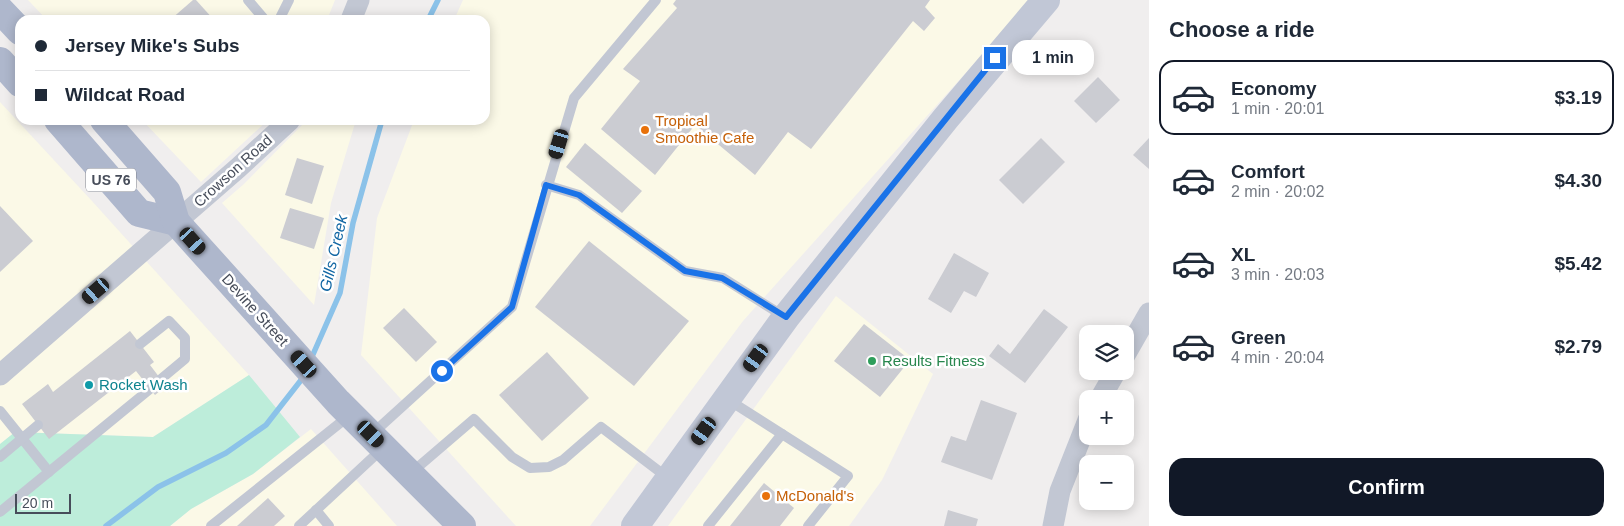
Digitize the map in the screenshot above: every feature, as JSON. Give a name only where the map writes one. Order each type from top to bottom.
[{"type":"main road","points":[[635,526],[786,317],[946,118],[1046,0]]},
{"type":"main road","points":[[0,10],[15,26]]},
{"type":"main road","points":[[0,61],[15,77]]},
{"type":"main road","name":"US 76","points":[[62,125],[139,213],[176,222]]},
{"type":"main road","name":"Devine Street","points":[[108,125],[166,192],[176,222],[344,408],[460,525]]},
{"type":"street","points":[[354,15],[359,0]]},
{"type":"street","name":"Crowson Road","points":[[0,375],[176,222],[282,125]]},
{"type":"street","points":[[1134,339],[1149,313]]},
{"type":"street","points":[[1053,526],[1060,492],[1079,443]]},
{"type":"lane","points":[[248,0],[262,15]]},
{"type":"lane","points":[[282,15],[289,0]]},
{"type":"lane","points":[[299,526],[316,510],[378,441],[512,307],[546,185],[574,98],[656,0]]},
{"type":"lane","points":[[546,185],[579,195],[685,271],[722,278],[786,317]]},
{"type":"lane","points":[[140,344],[169,321],[185,338],[186,360],[161,379]]},
{"type":"lane","points":[[0,512],[150,389]]},
{"type":"lane","points":[[727,399],[848,476],[808,526]]},
{"type":"lane","points":[[211,526],[344,408]]},
{"type":"lane","points":[[0,411],[49,472]]},
{"type":"lane","points":[[410,473],[474,419],[512,457],[530,468],[548,467],[563,460],[601,427],[669,479]]},
{"type":"lane","points":[[0,457],[38,426]]},
{"type":"lane","points":[[708,526],[782,434]]},
{"type":"lane","points":[[316,510],[329,526]]},
{"type":"shaded area","points":[[28,0],[335,0],[329,15],[42,15]]},
{"type":"shaded area","points":[[463,0],[1031,0],[743,321],[590,526],[516,526],[361,355],[377,218],[412,125],[490,125],[490,15],[456,15]]},
{"type":"shaded area","points":[[0,102],[15,118],[15,125],[21,125],[249,375],[153,437],[15,432],[0,444]]},
{"type":"shaded area","points":[[147,125],[263,125],[201,182]]},
{"type":"shaded area","points":[[302,125],[354,125],[331,203],[314,305],[222,203],[244,184]]},
{"type":"shaded area","points":[[836,296],[933,374],[882,480],[849,526],[668,526]]},
{"type":"shaded area","points":[[311,429],[397,526],[170,526],[191,509],[253,474]]},
{"type":"green space","points":[[249,375],[300,437],[253,474],[191,509],[170,526],[0,526],[0,444],[15,432],[153,437]]},
{"type":"building","points":[[193,0],[196,0],[210,15],[176,15]]},
{"type":"building","points":[[676,0],[930,0],[925,7],[935,18],[924,31],[913,21],[811,149],[788,132],[755,175],[695,125],[655,175],[601,129],[640,81],[623,69],[677,8],[673,4]]},
{"type":"building","points":[[1098,77],[1120,100],[1096,123],[1074,101]]},
{"type":"building","points":[[1041,138],[1065,162],[1023,204],[999,180]]},
{"type":"building","points":[[1149,138],[1149,169],[1133,155]]},
{"type":"building","points":[[585,143],[642,191],[622,213],[566,167]]},
{"type":"building","points":[[297,158],[324,166],[312,204],[285,195]]},
{"type":"building","points":[[0,206],[33,241],[0,272]]},
{"type":"building","points":[[290,208],[324,218],[314,249],[280,238]]},
{"type":"building","points":[[589,241],[689,321],[634,386],[535,307]]},
{"type":"building","points":[[954,253],[989,273],[976,297],[964,291],[951,313],[928,299]]},
{"type":"building","points":[[404,308],[437,342],[416,362],[383,328]]},
{"type":"building","points":[[1044,309],[1068,327],[1025,383],[989,356],[998,344],[1010,354]]},
{"type":"building","name":"Results Fitness","points":[[864,324],[910,360],[880,397],[834,361]]},
{"type":"building","name":"Rocket Wash","points":[[130,331],[154,362],[150,365],[166,386],[155,395],[136,371],[49,439],[22,404],[48,384],[53,392]]},
{"type":"building","points":[[547,352],[589,398],[542,441],[499,395]]},
{"type":"building","points":[[981,400],[1017,413],[992,480],[941,462],[951,436],[966,441]]},
{"type":"building","name":"McDonald's","points":[[764,483],[794,508],[780,526],[730,526]]},
{"type":"building","points":[[268,498],[285,516],[274,526],[237,526]]},
{"type":"building","points":[[948,510],[978,519],[976,526],[944,526]]},
{"type":"waterway","name":"Gills Creek","points":[[430,15],[438,0]]},
{"type":"waterway","name":"Gills Creek","points":[[311,359],[340,293],[353,223],[381,125]]},
{"type":"waterway","name":"Gills Creek","points":[[106,526],[158,487],[226,453],[266,425],[305,375]]},
{"type":"place","name":"Tropical Smoothie Cafe","points":[[645,130]]},
{"type":"place","name":"Results Fitness","points":[[872,361]]},
{"type":"place","name":"Rocket Wash","points":[[89,385]]},
{"type":"place","name":"McDonald's","points":[[766,496]]},
{"type":"route","points":[[442,371],[512,307],[546,185],[579,195],[685,271],[722,278],[786,317],[995,58]]}]
